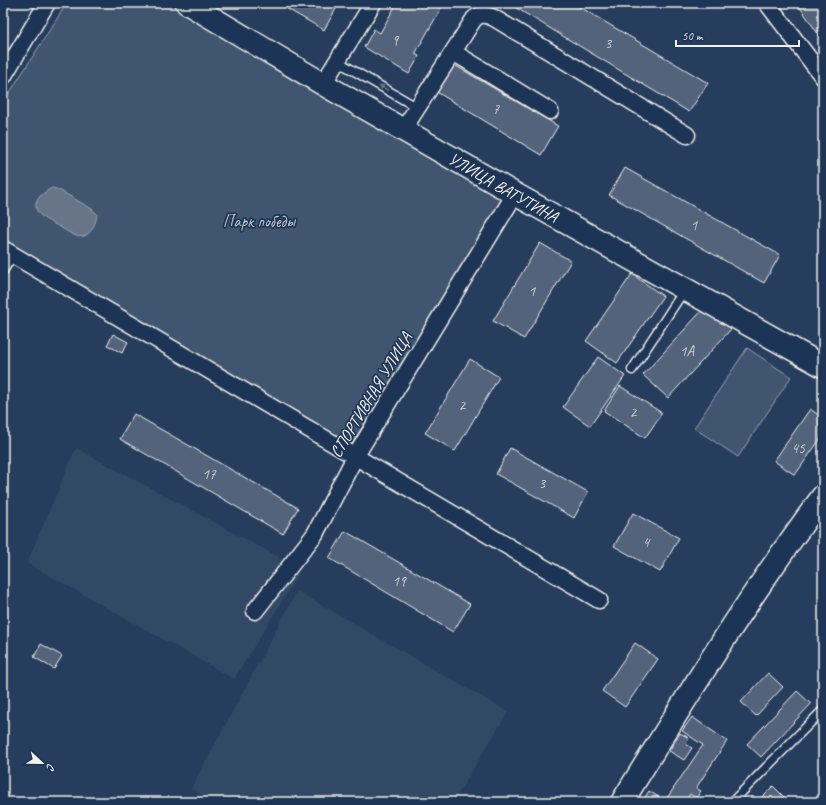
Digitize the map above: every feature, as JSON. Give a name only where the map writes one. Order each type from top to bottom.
[{"type":"street","points":[[3,77],[47,3]]},
{"type":"street","points":[[767,3],[823,77]]},
{"type":"street","name":"УЛИЦА ВАТУТИНА","points":[[199,6],[323,84],[515,194],[823,366]]},
{"type":"street","points":[[323,84],[338,61],[369,6]]},
{"type":"street","points":[[403,130],[474,19],[478,15],[489,15],[686,135]]},
{"type":"street","points":[[453,52],[550,111]]},
{"type":"street","name":"СПОРТИВНАЯ УЛИЦА","points":[[255,611],[314,534],[355,457],[515,194]]},
{"type":"street","points":[[8,252],[599,600]]},
{"type":"street","points":[[622,802],[691,689],[786,547],[823,496]]},
{"type":"lane","points":[[338,61],[418,108]]},
{"type":"lane","points":[[3,271],[8,252]]},
{"type":"lane","points":[[632,370],[684,289]]},
{"type":"lane","points":[[732,802],[823,710]]},
{"type":"shaded area","points":[[53,188],[92,209],[97,214],[95,223],[88,234],[81,237],[76,236],[49,222],[39,214],[36,208],[37,201],[44,193]]},
{"type":"shaded area","points":[[76,448],[277,556],[299,574],[234,679],[27,563]]},
{"type":"shaded area","points":[[297,591],[508,712],[453,802],[215,802],[191,789]]},
{"type":"green space","name":"Парк победы","points":[[67,3],[169,3],[328,92],[505,197],[351,445],[3,240],[3,103]]},
{"type":"green space","points":[[747,348],[791,377],[738,457],[694,428]]},
{"type":"building","points":[[277,3],[330,3],[337,7],[324,30]]},
{"type":"building","points":[[397,3],[444,3],[415,54],[419,56],[409,74],[364,47],[374,29],[380,33]]},
{"type":"building","points":[[508,3],[573,3],[708,83],[689,112]]},
{"type":"building","points":[[797,3],[823,3],[823,41]]},
{"type":"building","points":[[451,63],[558,126],[541,155],[435,91]]},
{"type":"building","points":[[625,168],[780,255],[764,283],[609,195]]},
{"type":"building","points":[[540,243],[571,261],[524,339],[493,321]]},
{"type":"building","points":[[632,274],[663,296],[617,363],[586,341]]},
{"type":"building","points":[[707,305],[732,328],[668,398],[643,375]]},
{"type":"building","points":[[113,334],[128,342],[122,353],[107,345]]},
{"type":"building","points":[[598,357],[625,376],[590,426],[563,407]]},
{"type":"building","points":[[470,359],[499,377],[455,451],[425,433]]},
{"type":"building","points":[[620,386],[662,413],[645,438],[604,411]]},
{"type":"building","points":[[810,409],[823,418],[823,435],[795,475],[774,461]]},
{"type":"building","points":[[134,414],[298,508],[283,534],[120,439]]},
{"type":"building","points":[[510,448],[588,492],[574,518],[496,474]]},
{"type":"building","points":[[633,513],[679,538],[660,572],[614,546]]},
{"type":"building","points":[[345,531],[470,604],[453,632],[329,558]]},
{"type":"building","points":[[635,643],[658,659],[625,707],[602,691]]},
{"type":"building","points":[[41,644],[62,656],[54,669],[34,657]]},
{"type":"building","points":[[768,673],[783,687],[756,716],[741,702]]},
{"type":"building","points":[[797,691],[811,704],[761,757],[747,744]]},
{"type":"building","points":[[692,717],[727,741],[696,788],[701,791],[696,798],[690,794],[685,802],[642,802],[649,791],[665,801],[703,745],[682,731]]},
{"type":"building","points":[[680,733],[689,738],[686,744],[692,748],[684,760],[669,751]]},
{"type":"building","points":[[773,786],[789,802],[757,802]]}]
